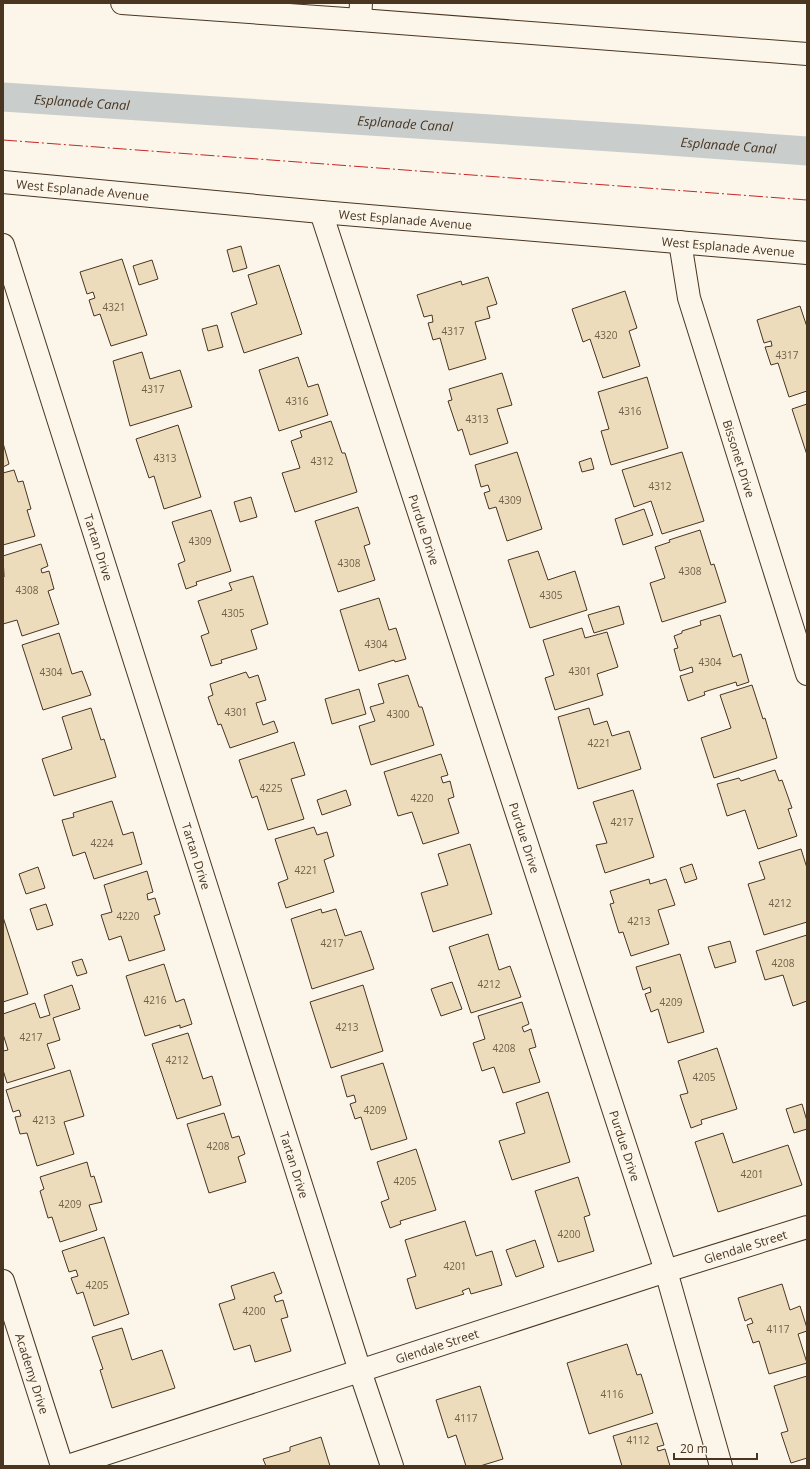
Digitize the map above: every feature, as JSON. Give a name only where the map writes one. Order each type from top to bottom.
[{"type":"street","points":[[122,3],[360,11],[807,54]]},
{"type":"street","name":"West Esplanade Avenue","points":[[3,182],[321,212],[807,253]]},
{"type":"street","name":"Purdue Drive","points":[[321,212],[666,1271],[722,1466]]},
{"type":"street","name":"Bissonet Drive","points":[[680,242],[689,298],[807,674]]},
{"type":"street","name":"Tartan Drive","points":[[3,245],[360,1371],[392,1466]]},
{"type":"street","name":"Glendale Street","points":[[68,1466],[666,1271],[807,1227]]},
{"type":"street","name":"Academy Drive","points":[[3,1281],[62,1466]]},
{"type":"building","points":[[241,246],[247,268],[233,272],[227,250]]},
{"type":"building","points":[[122,259],[147,335],[111,346],[100,314],[94,316],[89,300],[95,298],[93,292],[87,294],[80,272]]},
{"type":"building","points":[[152,260],[158,279],[139,285],[133,266]]},
{"type":"building","points":[[279,265],[302,334],[244,353],[231,313],[257,304],[248,275]]},
{"type":"building","points":[[488,277],[497,304],[487,307],[490,318],[475,322],[486,359],[449,370],[440,338],[433,340],[428,323],[433,322],[432,315],[424,317],[417,295],[461,281],[462,285]]},
{"type":"building","points":[[625,291],[637,328],[629,331],[640,366],[603,378],[590,339],[583,342],[572,309]]},
{"type":"building","points":[[800,306],[807,327],[807,391],[789,397],[778,363],[771,365],[765,347],[772,346],[771,341],[764,343],[757,320]]},
{"type":"building","points":[[217,325],[223,347],[208,351],[202,329]]},
{"type":"building","points":[[142,352],[150,379],[180,370],[192,407],[130,426],[113,361]]},
{"type":"building","points":[[298,357],[308,387],[318,384],[328,415],[279,431],[259,370]]},
{"type":"building","points":[[502,373],[512,405],[497,409],[508,443],[470,455],[462,429],[458,431],[448,401],[452,400],[449,389]]},
{"type":"building","points":[[647,377],[668,448],[611,465],[601,431],[609,429],[598,392]]},
{"type":"building","points":[[807,404],[807,455],[792,409]]},
{"type":"building","points":[[331,421],[342,453],[345,453],[357,492],[295,512],[282,473],[300,468],[291,441],[302,437],[300,431]]},
{"type":"building","points":[[178,425],[201,497],[164,509],[154,476],[149,478],[136,439]]},
{"type":"building","points":[[3,443],[9,464],[3,467]]},
{"type":"building","points":[[517,452],[542,529],[507,541],[496,507],[489,509],[484,493],[490,491],[488,485],[481,487],[475,465]]},
{"type":"building","points":[[682,452],[704,521],[662,534],[651,501],[634,507],[622,470]]},
{"type":"building","points":[[591,458],[594,469],[582,472],[579,462]]},
{"type":"building","points":[[14,470],[18,482],[23,481],[31,509],[27,510],[35,536],[3,545],[3,473]]},
{"type":"building","points":[[251,497],[257,517],[240,522],[234,502]]},
{"type":"building","points":[[358,507],[370,544],[364,546],[375,580],[338,592],[315,521]]},
{"type":"building","points":[[644,509],[653,535],[623,545],[615,519]]},
{"type":"building","points":[[211,510],[231,571],[196,582],[197,585],[186,589],[178,564],[185,561],[172,522]]},
{"type":"building","points":[[700,530],[711,565],[714,564],[726,602],[662,622],[650,583],[665,578],[655,547],[670,542],[669,540]]},
{"type":"building","points":[[41,544],[48,566],[41,569],[42,573],[49,571],[54,589],[48,591],[59,624],[22,636],[17,620],[3,624],[3,556]]},
{"type":"building","points":[[538,551],[548,580],[575,571],[587,610],[530,628],[508,560]]},
{"type":"building","points":[[253,576],[268,624],[251,630],[257,649],[221,660],[222,663],[211,666],[201,636],[209,633],[198,601],[232,590],[229,583]]},
{"type":"building","points":[[379,598],[389,630],[396,628],[406,659],[395,662],[394,660],[359,671],[340,610]]},
{"type":"building","points":[[619,606],[624,624],[594,633],[588,615]]},
{"type":"building","points":[[720,615],[733,657],[741,654],[749,682],[737,686],[736,682],[704,692],[705,695],[688,701],[680,676],[693,672],[692,667],[680,671],[674,649],[678,648],[674,636],[682,633],[682,631],[701,625],[700,621]]},
{"type":"building","points":[[582,628],[585,638],[607,632],[618,667],[597,674],[603,695],[555,710],[545,678],[554,675],[543,640]]},
{"type":"building","points":[[59,633],[72,674],[82,671],[91,695],[43,710],[22,645]]},
{"type":"building","points":[[246,672],[249,678],[258,675],[266,700],[256,703],[263,725],[274,721],[278,732],[230,748],[221,724],[218,725],[208,697],[213,695],[210,684]]},
{"type":"building","points":[[408,675],[419,707],[422,707],[434,745],[371,765],[359,726],[375,721],[370,707],[384,703],[378,684]]},
{"type":"building","points":[[752,685],[763,719],[765,718],[777,758],[714,778],[701,738],[731,728],[720,695]]},
{"type":"building","points":[[359,689],[366,714],[332,724],[325,699]]},
{"type":"building","points":[[91,708],[101,740],[104,739],[116,777],[54,796],[42,759],[72,749],[62,717]]},
{"type":"building","points":[[589,708],[594,725],[607,721],[612,736],[629,731],[641,769],[578,789],[558,717]]},
{"type":"building","points":[[294,742],[305,775],[291,779],[304,819],[268,830],[257,796],[252,798],[239,760]]},
{"type":"building","points":[[441,754],[448,775],[441,777],[443,783],[450,781],[454,797],[448,799],[459,833],[423,844],[412,812],[398,816],[384,772]]},
{"type":"building","points":[[775,770],[779,781],[782,780],[792,808],[788,809],[797,836],[758,849],[745,810],[727,816],[717,784],[739,778],[741,781]]},
{"type":"building","points":[[346,790],[351,805],[322,815],[317,800]]},
{"type":"building","points":[[633,790],[654,857],[605,873],[596,845],[607,843],[593,802]]},
{"type":"building","points":[[112,801],[123,835],[133,832],[142,864],[94,879],[85,852],[73,856],[62,820],[74,817],[73,813]]},
{"type":"building","points":[[314,827],[317,835],[327,832],[334,856],[324,860],[334,892],[286,908],[278,883],[288,879],[275,839]]},
{"type":"building","points":[[470,844],[492,914],[433,932],[421,893],[448,885],[438,854]]},
{"type":"building","points":[[801,849],[807,868],[807,922],[764,935],[748,884],[765,879],[759,862]]},
{"type":"building","points":[[692,864],[697,879],[685,883],[680,868]]},
{"type":"building","points":[[38,867],[45,888],[26,894],[19,874]]},
{"type":"building","points":[[147,871],[153,892],[147,894],[148,900],[155,898],[160,914],[154,916],[165,950],[129,961],[121,936],[109,940],[101,915],[112,912],[104,885]]},
{"type":"building","points":[[649,879],[650,884],[666,879],[675,905],[658,910],[669,944],[631,956],[623,932],[619,933],[610,904],[614,903],[610,891]]},
{"type":"building","points":[[46,904],[53,925],[37,930],[30,909]]},
{"type":"building","points":[[321,909],[322,913],[336,909],[345,936],[361,931],[374,969],[312,989],[291,919]]},
{"type":"building","points":[[3,917],[28,994],[3,1002]]},
{"type":"building","points":[[488,934],[499,970],[510,966],[521,997],[471,1013],[449,947]]},
{"type":"building","points":[[807,935],[807,1001],[793,1006],[783,975],[765,980],[756,951]]},
{"type":"building","points":[[730,941],[736,962],[715,968],[708,947]]},
{"type":"building","points":[[680,954],[704,1032],[668,1043],[658,1009],[651,1012],[645,994],[651,992],[650,987],[643,990],[636,967]]},
{"type":"building","points":[[82,959],[87,973],[77,976],[72,962]]},
{"type":"building","points":[[164,964],[176,1002],[184,999],[192,1024],[180,1028],[180,1025],[145,1036],[126,976]]},
{"type":"building","points":[[452,982],[462,1009],[441,1016],[431,989]]},
{"type":"building","points":[[72,985],[80,1009],[53,1018],[60,1040],[47,1044],[55,1068],[7,1083],[3,1070],[3,1051],[8,1050],[3,1034],[3,1014],[35,1003],[40,1018],[50,1015],[44,995]]},
{"type":"building","points":[[363,985],[383,1051],[331,1068],[310,1002]]},
{"type":"building","points":[[522,1002],[529,1024],[522,1027],[524,1032],[531,1029],[536,1047],[529,1049],[540,1082],[503,1093],[494,1067],[482,1071],[473,1043],[485,1039],[478,1016]]},
{"type":"building","points":[[188,1033],[203,1079],[212,1076],[221,1105],[177,1119],[152,1044]]},
{"type":"building","points":[[717,1048],[737,1109],[701,1120],[702,1124],[691,1128],[680,1095],[688,1093],[678,1061]]},
{"type":"building","points":[[383,1063],[407,1139],[371,1150],[361,1117],[355,1119],[350,1104],[356,1102],[354,1095],[347,1097],[341,1076]]},
{"type":"building","points":[[70,1070],[84,1116],[64,1122],[74,1154],[37,1166],[27,1133],[20,1134],[15,1117],[21,1116],[19,1110],[13,1112],[6,1090]]},
{"type":"building","points":[[548,1092],[570,1162],[512,1180],[499,1141],[525,1133],[516,1103]]},
{"type":"building","points":[[802,1104],[807,1121],[807,1129],[794,1133],[786,1109]]},
{"type":"building","points":[[224,1113],[232,1138],[239,1136],[245,1154],[238,1157],[246,1182],[209,1193],[187,1124]]},
{"type":"building","points":[[723,1133],[733,1163],[788,1145],[802,1185],[718,1212],[695,1142]]},
{"type":"building","points":[[416,1149],[436,1210],[400,1221],[401,1224],[390,1228],[381,1202],[389,1199],[377,1162]]},
{"type":"building","points":[[87,1162],[91,1177],[94,1176],[102,1202],[89,1205],[97,1230],[60,1242],[52,1217],[48,1218],[40,1191],[44,1189],[40,1177]]},
{"type":"building","points":[[578,1177],[590,1215],[584,1217],[594,1251],[558,1262],[535,1191]]},
{"type":"building","points":[[465,1221],[476,1256],[492,1251],[502,1285],[471,1294],[469,1288],[462,1291],[464,1294],[416,1309],[407,1279],[416,1276],[405,1240]]},
{"type":"building","points":[[104,1237],[129,1314],[94,1326],[83,1292],[77,1294],[71,1278],[78,1276],[76,1270],[69,1272],[62,1251]]},
{"type":"building","points":[[535,1240],[544,1267],[516,1277],[506,1250]]},
{"type":"building","points":[[274,1272],[282,1293],[274,1296],[276,1302],[283,1300],[288,1317],[281,1319],[291,1351],[255,1362],[250,1345],[234,1350],[219,1304],[235,1299],[231,1286]]},
{"type":"building","points":[[782,1284],[790,1310],[800,1306],[807,1328],[807,1331],[798,1334],[807,1363],[769,1374],[759,1341],[753,1343],[747,1325],[753,1323],[751,1318],[745,1321],[738,1298]]},
{"type":"building","points":[[122,1328],[132,1360],[162,1350],[175,1388],[112,1408],[100,1370],[103,1369],[92,1337]]},
{"type":"building","points":[[627,1344],[637,1375],[641,1374],[653,1413],[589,1434],[567,1363]]},
{"type":"building","points":[[807,1376],[807,1458],[791,1463],[781,1433],[788,1431],[774,1386]]},
{"type":"building","points":[[480,1386],[503,1459],[480,1466],[466,1466],[456,1435],[448,1438],[436,1400]]},
{"type":"building","points":[[657,1423],[664,1445],[657,1447],[658,1451],[665,1449],[670,1466],[622,1466],[613,1436]]},
{"type":"building","points":[[321,1437],[330,1466],[266,1466],[263,1459],[290,1451],[290,1447]]},
{"type":"waterway","name":"Esplanade Canal","points":[[3,97],[807,151]]},
{"type":"power","points":[[3,140],[807,200]]}]
